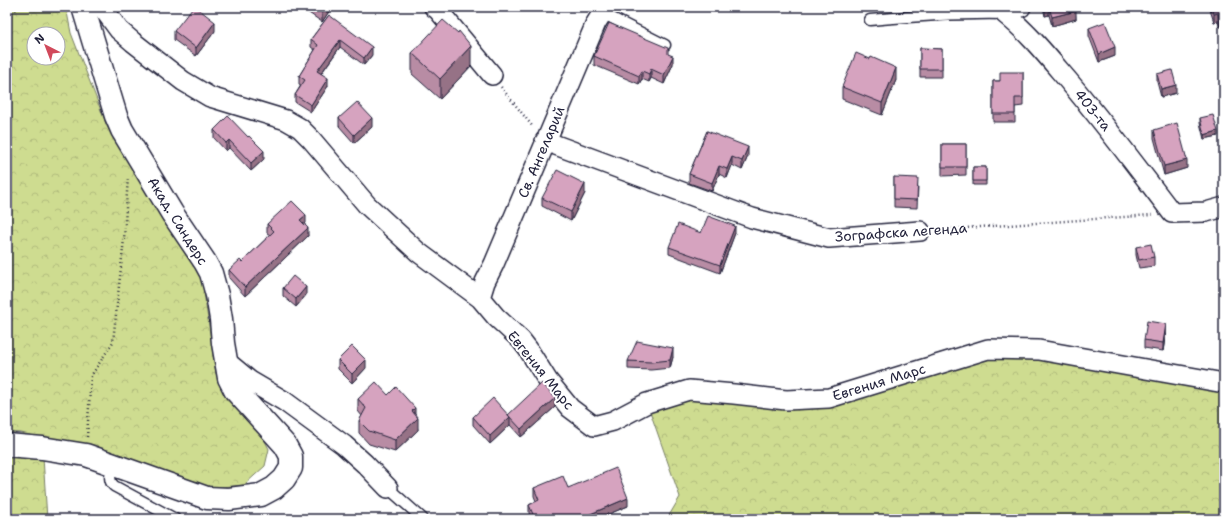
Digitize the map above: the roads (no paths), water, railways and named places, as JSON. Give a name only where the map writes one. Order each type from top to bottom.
[{"type":"street","name":"Акад. Сандерс","points":[[7,445],[42,448],[86,456],[208,498],[229,499],[261,495],[274,488],[284,479],[291,468],[290,456],[285,445],[235,390],[229,378],[220,313],[210,273],[205,262],[172,213],[122,130],[116,116],[82,7]]},
{"type":"street","name":"Евгения Марс","points":[[102,7],[119,30],[190,85],[210,97],[286,120],[300,128],[367,205],[418,252],[480,298],[496,317],[521,340],[544,375],[570,408],[594,426],[613,421],[647,403],[689,390],[786,400],[829,398],[988,349],[1039,350],[1224,383]]},
{"type":"street","points":[[434,7],[492,75]]},
{"type":"street","name":"Св. Ангеларий","points":[[480,298],[545,141],[596,23],[604,10]]},
{"type":"street","name":"403-та","points":[[1013,11],[1020,26],[1032,38],[1110,131],[1172,213],[1206,212],[1224,207]]},
{"type":"street","name":"Зографска легенда","points":[[545,141],[752,218],[830,238],[920,231]]},
{"type":"street","points":[[227,362],[250,381],[293,408],[344,446],[365,464],[388,488]]},
{"type":"lane","points":[[604,10],[665,45]]},
{"type":"lane","points":[[870,20],[931,11],[973,13],[1013,11]]},
{"type":"lane","points":[[114,465],[110,478],[110,482],[114,486],[175,519]]},
{"type":"lane","points":[[388,488],[423,519]]}]
